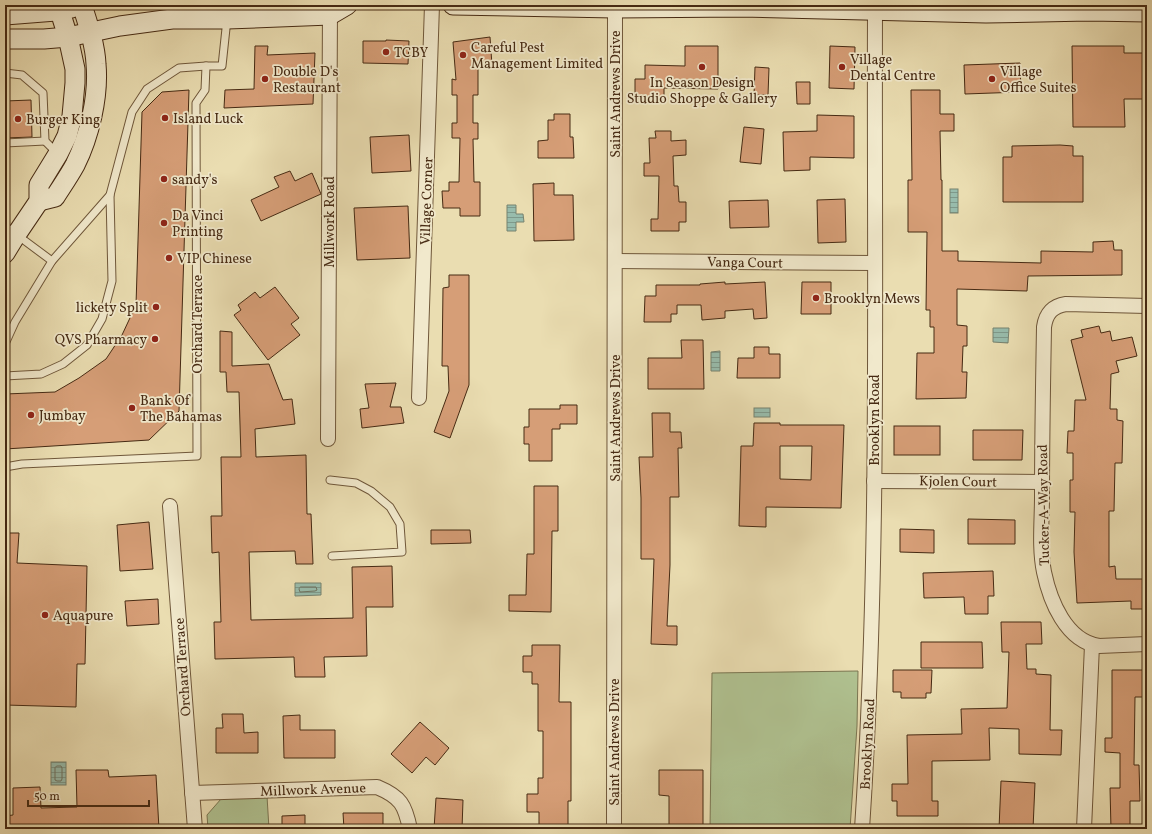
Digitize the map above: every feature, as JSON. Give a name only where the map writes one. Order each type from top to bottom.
[{"type":"main road","points":[[5,15],[82,5],[91,33],[96,65],[92,115],[83,146],[74,167],[55,196],[40,201],[10,230],[5,253]]},
{"type":"main road","points":[[5,39],[44,40],[91,33],[120,26],[158,20],[227,19],[330,10],[347,5]]},
{"type":"main road","points":[[453,5],[615,8],[741,6],[875,11],[923,8],[986,13],[1089,8],[1147,12]]},
{"type":"main road","points":[[40,201],[39,185],[52,148],[67,136],[72,116],[75,69],[68,37],[59,8]]},
{"type":"street","name":"Village Corner","points":[[419,398],[432,5]]},
{"type":"street","name":"Saint Andrews Drive","points":[[614,829],[615,8]]},
{"type":"street","name":"Millwork Road","points":[[328,439],[330,10]]},
{"type":"street","name":"Brooklyn Road","points":[[862,829],[868,731],[874,481],[875,11]]},
{"type":"street","name":"Vanga Court","points":[[615,261],[874,263]]},
{"type":"street","name":"Tucker-A-Way Road","points":[[1092,645],[1078,637],[1064,622],[1052,598],[1044,571],[1042,554],[1042,482],[1044,327],[1047,314],[1054,308],[1066,304],[1147,306]]},
{"type":"street","name":"Kjolen Court","points":[[874,481],[1042,482]]},
{"type":"street","name":"Orchard Terrace","points":[[170,506],[195,829]]},
{"type":"street","points":[[1084,829],[1092,645],[1147,644]]},
{"type":"street","name":"Millwork Avenue","points":[[192,792],[377,787],[390,792],[400,800],[407,811],[410,829]]},
{"type":"lane","points":[[5,376],[41,374],[63,364],[87,345],[102,319],[112,281],[110,195],[132,112],[147,89],[179,68],[222,66],[227,19]]},
{"type":"lane","name":"Orchard Terrace","points":[[5,467],[22,464],[197,456],[196,103],[206,90],[206,66]]},
{"type":"lane","points":[[5,73],[22,75],[43,93],[52,148],[5,143]]},
{"type":"lane","points":[[5,344],[14,322],[52,261],[110,195]]},
{"type":"lane","points":[[10,230],[52,261]]},
{"type":"lane","points":[[330,480],[356,483],[371,491],[390,507],[400,524],[402,552],[332,556]]},
{"type":"green space","points":[[858,671],[857,726],[850,829],[710,829],[712,673]]},
{"type":"green space","points":[[267,796],[269,829],[208,829],[207,815],[221,799]]},
{"type":"water","points":[[950,189],[958,189],[958,213],[950,213]]},
{"type":"water","points":[[507,205],[516,205],[516,214],[523,214],[524,222],[516,222],[516,231],[507,231]]},
{"type":"water","points":[[993,328],[1009,328],[1008,343],[993,342]]},
{"type":"water","points":[[720,351],[720,371],[711,371],[711,352]]},
{"type":"water","points":[[754,408],[770,408],[770,417],[754,417]]},
{"type":"water","points":[[295,583],[321,583],[321,595],[295,596]]},
{"type":"water","points":[[51,762],[66,762],[66,785],[51,785]]},
{"type":"building","points":[[490,37],[492,65],[478,67],[478,95],[473,95],[473,123],[478,123],[478,139],[473,139],[474,182],[480,182],[480,216],[460,216],[460,208],[443,208],[442,191],[449,191],[449,182],[459,182],[460,138],[452,138],[452,123],[457,123],[457,95],[452,95],[452,79],[456,80],[453,42]]},
{"type":"building","name":"TCBY","points":[[363,41],[409,41],[408,64],[363,63]]},
{"type":"building","points":[[255,46],[268,46],[267,55],[315,53],[313,104],[224,108],[225,90],[254,89]]},
{"type":"building","points":[[685,46],[718,46],[718,89],[664,88],[664,99],[635,98],[635,79],[645,79],[645,65],[685,66]]},
{"type":"building","name":"Village Dental Centre","points":[[830,46],[855,47],[854,89],[829,88]]},
{"type":"building","points":[[1072,46],[1124,46],[1124,53],[1147,53],[1147,99],[1124,99],[1125,127],[1073,127]]},
{"type":"building","name":"Village Office Suites","points":[[1020,63],[1021,92],[965,94],[964,65]]},
{"type":"building","points":[[755,67],[769,68],[768,95],[754,95]]},
{"type":"building","points":[[796,82],[810,82],[810,104],[797,104]]},
{"type":"building","points":[[189,90],[179,411],[149,440],[5,449],[5,394],[55,392],[79,378],[106,359],[122,335],[136,305],[142,112],[162,92]]},
{"type":"building","points":[[911,90],[940,90],[940,114],[954,114],[954,131],[940,131],[942,251],[958,251],[958,261],[1041,263],[1041,251],[1093,252],[1093,242],[1113,241],[1114,250],[1122,250],[1122,275],[1028,276],[1027,291],[957,289],[957,325],[967,326],[967,346],[963,346],[962,372],[967,372],[966,398],[916,399],[917,353],[934,353],[934,327],[930,327],[930,310],[926,310],[927,232],[908,232],[908,180],[912,180]]},
{"type":"building","name":"Burger King","points":[[31,100],[32,137],[5,138],[5,101]]},
{"type":"building","points":[[554,114],[570,114],[570,137],[573,137],[574,158],[538,158],[538,141],[548,140],[548,120],[554,120]]},
{"type":"building","points":[[817,115],[854,116],[854,158],[810,157],[810,170],[784,171],[783,132],[817,131]]},
{"type":"building","points":[[744,127],[764,129],[761,164],[740,162]]},
{"type":"building","points":[[655,131],[671,131],[671,141],[686,140],[686,155],[673,156],[674,186],[678,186],[679,202],[686,202],[686,222],[679,222],[679,231],[651,231],[651,219],[658,219],[659,176],[644,176],[644,163],[650,163],[649,138],[656,138]]},
{"type":"building","points":[[409,135],[411,171],[372,173],[370,137]]},
{"type":"building","points":[[1012,146],[1073,146],[1073,156],[1083,156],[1083,202],[1003,202],[1003,157],[1012,157]]},
{"type":"building","points":[[290,171],[295,181],[312,173],[321,194],[261,221],[251,200],[279,187],[274,177]]},
{"type":"building","points":[[554,183],[554,195],[573,195],[574,240],[534,241],[533,184]]},
{"type":"building","points":[[845,199],[846,242],[818,243],[817,200]]},
{"type":"building","points":[[768,200],[769,227],[730,228],[729,201]]},
{"type":"building","points":[[408,206],[410,258],[357,260],[354,208]]},
{"type":"building","points":[[449,275],[469,275],[469,385],[450,438],[434,432],[449,391],[448,366],[442,366],[443,288],[449,287]]},
{"type":"building","points":[[725,282],[725,284],[765,282],[767,318],[754,319],[753,309],[725,311],[725,318],[702,320],[701,305],[677,305],[677,314],[671,314],[671,322],[644,322],[645,296],[656,296],[656,285],[700,285]]},
{"type":"building","name":"Brooklyn Mews","points":[[802,282],[831,282],[831,314],[801,314]]},
{"type":"building","points":[[275,287],[299,318],[291,324],[300,335],[268,360],[234,315],[241,310],[238,305],[255,292],[260,298]]},
{"type":"building","points":[[1099,326],[1101,333],[1110,331],[1112,341],[1132,337],[1137,356],[1116,361],[1119,372],[1111,374],[1110,409],[1117,409],[1117,420],[1123,421],[1122,463],[1115,463],[1114,511],[1109,511],[1109,567],[1115,566],[1116,579],[1147,579],[1147,609],[1131,609],[1131,601],[1077,603],[1074,552],[1075,512],[1070,512],[1070,480],[1073,480],[1073,453],[1067,453],[1068,431],[1074,431],[1075,400],[1086,400],[1071,340],[1083,337],[1081,330]]},
{"type":"building","points":[[220,331],[232,332],[232,366],[269,364],[283,400],[292,399],[295,424],[255,429],[256,457],[306,455],[307,514],[311,514],[313,564],[296,564],[295,551],[249,552],[251,620],[353,618],[352,567],[392,566],[393,607],[366,607],[367,656],[324,657],[325,677],[295,677],[294,657],[215,659],[214,622],[221,622],[219,552],[212,553],[211,516],[222,516],[221,457],[241,457],[239,392],[227,392],[226,372],[220,372]]},
{"type":"building","points":[[681,340],[703,340],[704,389],[648,389],[648,358],[682,358]]},
{"type":"building","points":[[754,347],[769,347],[769,354],[780,354],[780,378],[737,378],[738,358],[754,358]]},
{"type":"building","points":[[396,383],[390,407],[401,407],[404,423],[362,428],[360,409],[369,408],[365,384]]},
{"type":"building","points":[[560,405],[577,405],[577,424],[560,424],[560,429],[552,429],[552,461],[529,461],[529,444],[524,444],[524,427],[529,427],[529,409],[560,409]]},
{"type":"building","points":[[652,413],[670,413],[670,432],[681,432],[682,448],[678,448],[679,497],[670,497],[670,565],[667,626],[677,626],[677,645],[651,644],[654,559],[641,559],[639,457],[653,457]]},
{"type":"building","points":[[754,423],[780,423],[780,425],[844,425],[841,508],[766,507],[766,527],[739,526],[741,446],[753,446]],"holes":[[[780,446],[812,446],[811,480],[780,479]]]},
{"type":"building","points":[[894,426],[940,426],[940,455],[894,455]]},
{"type":"building","points":[[973,430],[1023,430],[1022,460],[973,460]]},
{"type":"building","points":[[534,486],[558,486],[558,531],[552,531],[551,612],[509,611],[509,595],[526,595],[527,554],[534,554]]},
{"type":"building","points":[[968,519],[1015,520],[1015,544],[968,544]]},
{"type":"building","points":[[149,522],[153,569],[120,571],[117,525]]},
{"type":"building","points":[[900,529],[934,530],[934,553],[900,552]]},
{"type":"building","points":[[431,530],[470,530],[471,543],[431,544]]},
{"type":"building","name":"Aquapure","points":[[5,533],[19,533],[17,563],[87,566],[85,664],[77,664],[76,707],[5,705]]},
{"type":"building","points":[[993,571],[994,596],[988,596],[988,614],[965,614],[964,597],[924,598],[923,573]]},
{"type":"building","points":[[158,599],[159,624],[127,626],[125,601]]},
{"type":"building","points":[[1001,622],[1041,622],[1042,644],[1026,644],[1027,669],[1036,669],[1036,674],[1051,675],[1050,730],[1062,730],[1061,755],[1019,754],[1019,729],[989,728],[990,760],[932,761],[932,801],[938,801],[938,816],[897,816],[897,801],[892,801],[892,784],[908,784],[907,735],[962,734],[961,709],[1007,708],[1009,652],[1002,652]]},
{"type":"building","points":[[921,642],[982,642],[983,668],[921,668]]},
{"type":"building","points":[[532,645],[560,645],[559,702],[571,702],[571,801],[568,801],[568,826],[539,826],[539,812],[527,812],[527,794],[538,794],[538,778],[543,778],[543,731],[538,731],[538,684],[532,684],[532,672],[523,672],[523,656],[532,656]]},
{"type":"building","points":[[893,670],[932,670],[931,693],[926,693],[926,698],[901,698],[901,692],[893,692]]},
{"type":"building","points":[[1112,670],[1146,670],[1146,697],[1135,697],[1134,765],[1139,765],[1140,801],[1130,801],[1130,829],[1111,829],[1110,788],[1120,788],[1120,753],[1105,752],[1105,738],[1112,738]]},
{"type":"building","points":[[222,714],[243,714],[244,733],[258,732],[258,753],[216,753],[216,728],[223,728]]},
{"type":"building","points":[[300,715],[300,730],[335,730],[335,758],[284,758],[283,716]]},
{"type":"building","points":[[420,722],[449,748],[435,765],[426,757],[412,773],[391,754]]},
{"type":"building","points":[[76,770],[108,770],[109,777],[156,775],[159,829],[5,829],[5,816],[13,815],[13,788],[40,787],[41,808],[77,807]]},
{"type":"building","points":[[659,770],[703,770],[703,826],[669,826],[669,796],[659,795]]},
{"type":"building","points":[[1001,781],[1035,783],[1033,829],[999,829]]},
{"type":"building","points":[[436,798],[463,800],[462,829],[434,829]]},
{"type":"building","points":[[343,813],[383,813],[383,829],[344,829]]},
{"type":"building","points":[[305,815],[305,829],[282,829],[282,816]]},
{"type":"place","name":"TCBY","points":[[386,52]]},
{"type":"place","name":"Careful Pest Management Limited","points":[[463,55]]},
{"type":"place","name":"In Season Design Studio Shoppe & Gallery","points":[[702,67]]},
{"type":"place","name":"Village Dental Centre","points":[[842,67]]},
{"type":"place","name":"Double D's Restaurant","points":[[265,79]]},
{"type":"place","name":"Village Office Suites","points":[[992,79]]},
{"type":"place","name":"Island Luck","points":[[165,118]]},
{"type":"place","name":"Burger King","points":[[18,119]]},
{"type":"place","name":"sandy's","points":[[164,179]]},
{"type":"place","name":"Da Vinci Printing","points":[[164,223]]},
{"type":"place","name":"VIP Chinese","points":[[169,258]]},
{"type":"place","name":"Brooklyn Mews","points":[[816,298]]},
{"type":"place","name":"lickety Split","points":[[156,307]]},
{"type":"place","name":"QVS Pharmacy","points":[[155,339]]},
{"type":"place","name":"Bank Of The Bahamas","points":[[132,408]]},
{"type":"place","name":"Jumbay","points":[[31,415]]},
{"type":"place","name":"Aquapure","points":[[45,615]]}]
